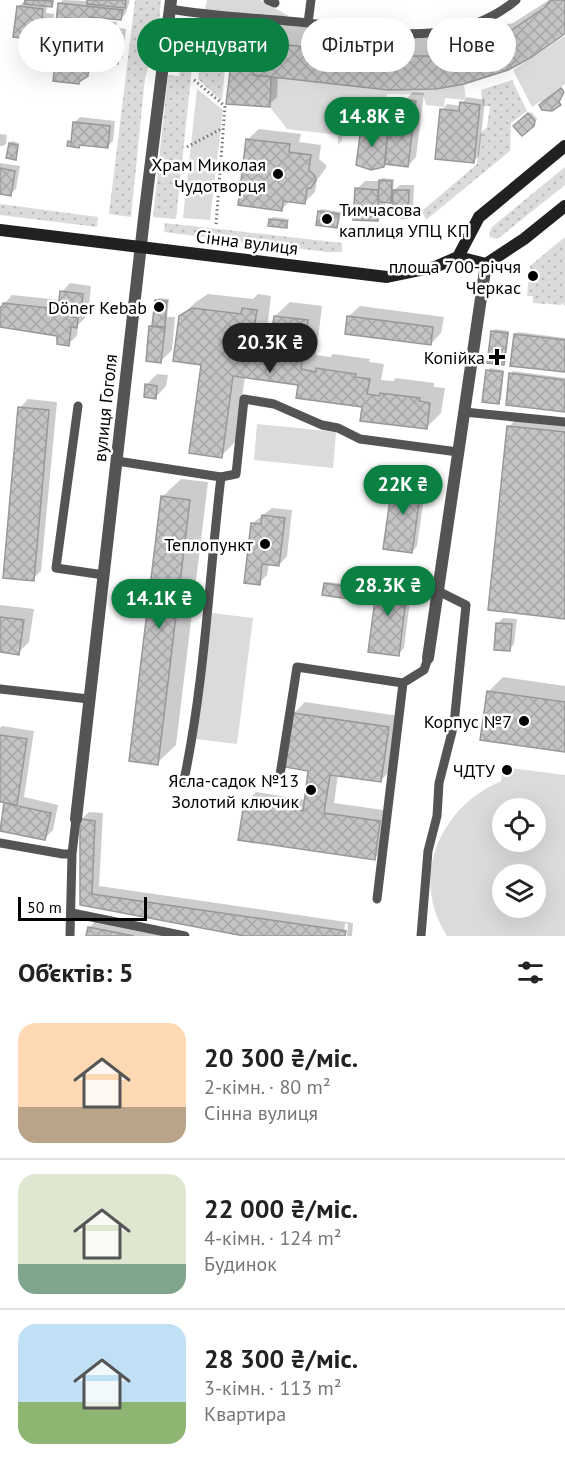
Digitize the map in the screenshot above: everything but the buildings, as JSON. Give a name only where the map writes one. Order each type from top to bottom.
[{"type":"main road","points":[[565,146],[479,217],[458,257],[486,264],[511,248],[565,206]]},
{"type":"main road","name":"Сінна вулиця","points":[[0,230],[387,277],[435,267],[458,257]]},
{"type":"street","name":"вулиця Гоголя","points":[[76,819],[171,5]]},
{"type":"street","points":[[428,658],[486,264]]},
{"type":"lane","points":[[308,18],[310,0]]},
{"type":"lane","points":[[415,35],[478,23],[495,15],[516,0]]},
{"type":"lane","points":[[171,5],[203,15],[301,22]]},
{"type":"lane","points":[[117,461],[221,477],[236,474],[244,399],[274,404],[322,425],[338,428],[360,439],[458,453]]},
{"type":"lane","points":[[78,406],[56,568],[104,575]]},
{"type":"lane","points":[[464,412],[565,422]]},
{"type":"lane","points":[[184,780],[200,669],[221,477]]},
{"type":"lane","points":[[422,936],[428,851],[437,816],[439,783],[454,724],[466,605],[438,591]]},
{"type":"lane","points":[[280,775],[297,667],[403,683],[424,670],[428,658]]},
{"type":"lane","points":[[377,899],[403,683]]},
{"type":"lane","points":[[0,689],[89,699]]},
{"type":"lane","points":[[70,936],[72,854],[76,819]]},
{"type":"lane","points":[[0,843],[72,854]]},
{"type":"lane","points":[[72,914],[185,936]]},
{"type":"path","points":[[194,80],[225,106],[216,225]]},
{"type":"path","points":[[187,147],[223,128]]},
{"type":"shaded area","points":[[135,0],[161,0],[159,18],[137,18],[137,72],[147,72],[131,217],[109,214]]},
{"type":"shaded area","points":[[207,0],[260,0],[289,16],[277,18],[205,9]]},
{"type":"shaded area","points":[[565,36],[565,84],[542,103],[541,101],[532,107],[514,72],[516,68]]},
{"type":"shaded area","points":[[180,72],[192,72],[176,219],[153,217],[168,75],[179,76]]},
{"type":"shaded area","points":[[199,72],[225,72],[222,101],[198,79]]},
{"type":"shaded area","points":[[271,77],[388,90],[464,84],[466,100],[445,98],[444,107],[426,105],[423,95],[387,94],[384,120],[344,115],[342,141],[338,145],[338,135],[287,129],[270,107]]},
{"type":"shaded area","points":[[512,80],[527,111],[511,123],[510,151],[426,220],[422,211],[477,164],[480,134],[487,127],[490,106],[483,106],[481,90]]},
{"type":"shaded area","points":[[197,89],[223,110],[210,220],[183,218]]},
{"type":"shaded area","points":[[565,167],[565,185],[500,237],[497,239],[490,237],[492,227]]},
{"type":"shaded area","points":[[0,204],[98,217],[97,227],[0,215]]},
{"type":"shaded area","points":[[165,223],[342,243],[342,252],[164,232]]},
{"type":"shaded area","points":[[565,237],[565,306],[562,303],[561,305],[546,302],[546,304],[533,303],[533,296],[527,296],[530,266]]},
{"type":"shaded area","points":[[257,424],[336,432],[333,468],[254,460]]},
{"type":"shaded area","points":[[212,613],[253,618],[237,744],[196,739]]},
{"type":"shaded area","points":[[503,767],[565,775],[565,936],[447,936],[436,913],[431,891],[431,868],[437,846],[447,826],[461,808],[480,793],[501,781]]},
{"type":"place","name":"Храм Миколая Чудотворця","points":[[278,174]]},
{"type":"place","name":"Тимчасова каплиця УПЦ КП","points":[[327,219]]},
{"type":"place","name":"площа 700-річчя Черкас","points":[[533,276]]},
{"type":"place","name":"Döner Kebab","points":[[159,307]]},
{"type":"place","name":"Копійка","points":[[497,357]]},
{"type":"place","name":"Теплопункт","points":[[265,544]]},
{"type":"place","name":"Корпус №7","points":[[524,721]]},
{"type":"place","name":"ЧДТУ","points":[[507,770]]},
{"type":"place","name":"Ясла-садок №13 Золотий ключик","points":[[311,790]]}]
